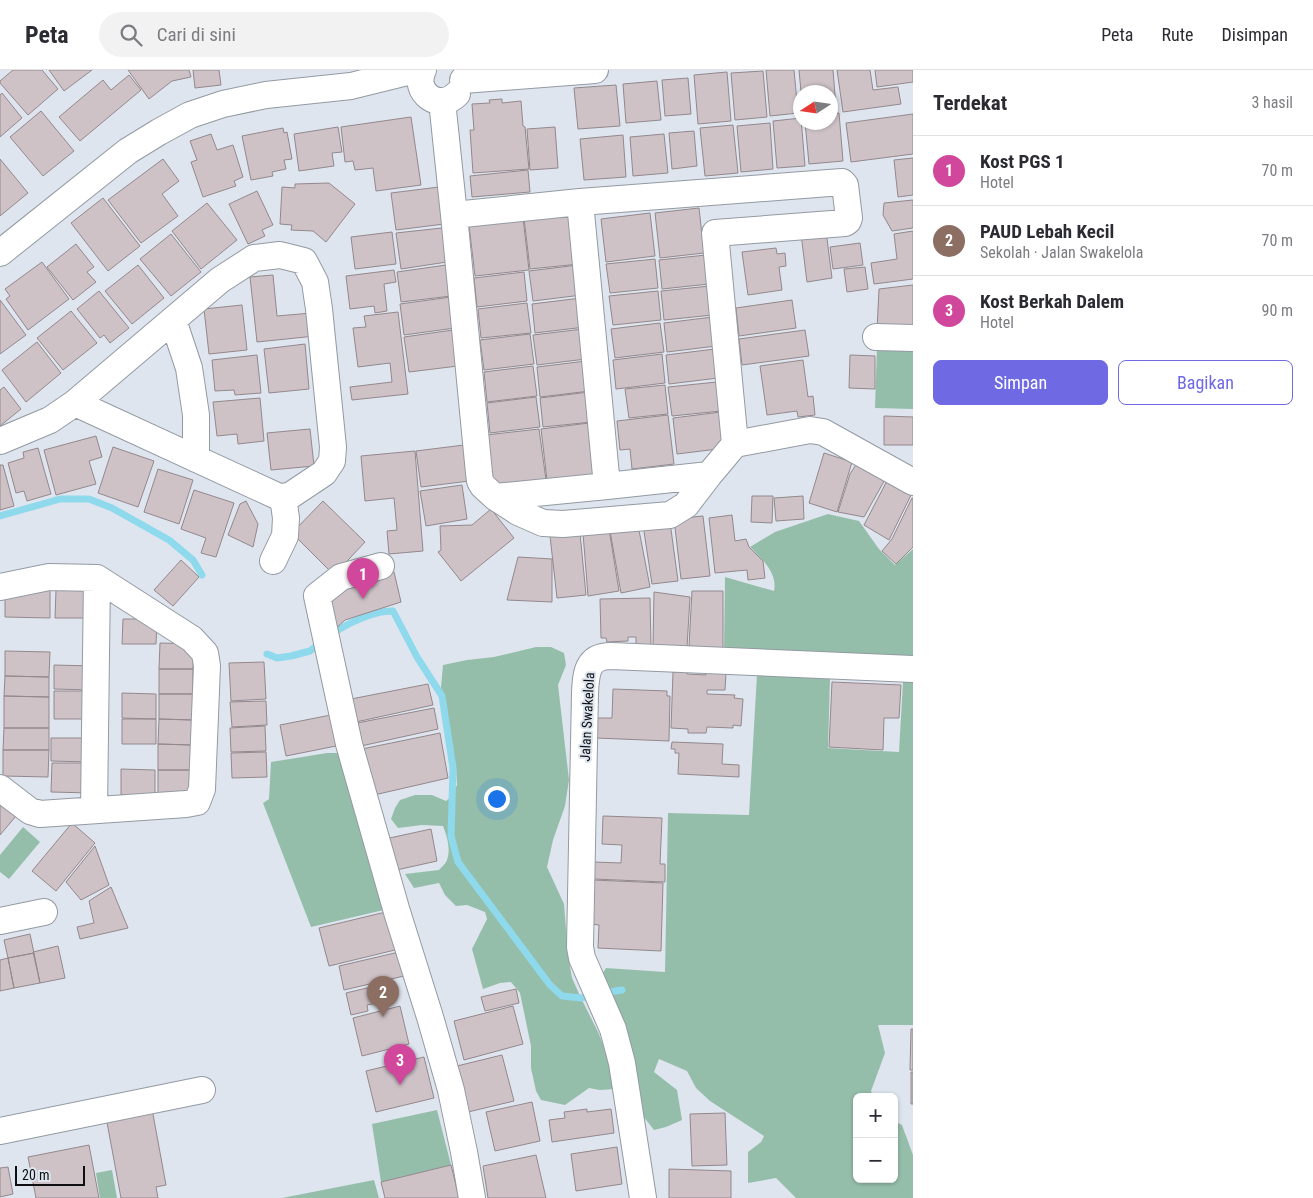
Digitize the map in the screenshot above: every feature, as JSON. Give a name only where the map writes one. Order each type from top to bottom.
[{"type":"street","points":[[0,253],[128,150],[190,115],[223,104],[266,95],[351,86],[416,70]]},
{"type":"street","points":[[423,70],[420,80],[424,92],[435,99],[454,215],[479,473],[483,486],[518,512],[543,523],[563,524],[670,515],[686,505],[735,444],[810,430],[823,432],[913,482]]},
{"type":"street","points":[[351,86],[435,99],[454,97],[459,93],[462,87],[461,75],[596,70]]},
{"type":"street","points":[[454,215],[580,202],[842,182],[845,184],[850,218],[845,223],[715,233]]},
{"type":"street","points":[[711,192],[735,444]]},
{"type":"street","points":[[580,202],[607,486]]},
{"type":"street","points":[[0,442],[50,420],[75,404],[220,280],[254,258],[280,255],[304,261],[315,282],[333,446],[332,461],[324,473],[291,495],[277,496],[75,404]]},
{"type":"street","points":[[173,320],[189,368],[196,415],[196,459]]},
{"type":"street","points":[[876,337],[913,338]]},
{"type":"street","points":[[495,496],[709,475]]},
{"type":"street","points":[[273,561],[284,536],[286,518],[283,497]]},
{"type":"street","points":[[381,566],[341,577],[316,596],[327,638],[349,744],[450,1090],[472,1198]]},
{"type":"street","points":[[0,586],[49,577],[97,578],[192,639],[205,653],[207,666],[202,788],[197,802],[40,814],[30,811],[0,788]]},
{"type":"street","points":[[94,810],[97,578]]},
{"type":"street","name":"Jalan Swakelola","points":[[643,1198],[622,1063],[613,1029],[582,958],[580,947],[586,683],[590,666],[594,660],[602,656],[611,656],[913,669]]},
{"type":"street","points":[[0,921],[44,912]]},
{"type":"street","points":[[0,1131],[202,1090]]},
{"type":"green space","points":[[877,346],[913,346],[913,409],[875,408]]},
{"type":"green space","points":[[828,514],[859,521],[879,549],[895,565],[913,549],[913,662],[724,655],[725,577],[774,591],[775,584],[768,566],[750,547],[775,532]]},
{"type":"green space","points":[[536,647],[551,647],[564,653],[566,665],[558,685],[569,780],[565,806],[553,840],[547,867],[564,904],[568,955],[572,978],[599,1034],[617,1078],[615,1089],[600,1090],[589,1088],[565,1105],[541,1100],[536,1091],[531,1068],[531,1046],[520,993],[511,982],[500,983],[483,989],[472,949],[487,919],[485,912],[467,905],[456,906],[445,895],[439,883],[414,888],[405,874],[439,870],[445,864],[449,847],[443,826],[422,825],[398,828],[391,819],[400,800],[415,795],[432,795],[446,801],[451,797],[457,785],[456,767],[440,699],[443,665],[494,657]]},
{"type":"green space","points":[[757,674],[830,679],[828,748],[899,752],[903,682],[913,682],[913,1025],[878,1025],[885,1053],[872,1093],[853,1093],[853,1183],[898,1183],[898,1123],[902,1125],[913,1155],[913,1198],[796,1198],[776,1178],[748,1183],[748,1152],[761,1142],[764,1136],[710,1101],[696,1088],[687,1071],[659,1059],[654,1072],[677,1090],[682,1120],[654,1130],[643,1116],[603,973],[606,968],[665,972],[668,813],[749,815]]},
{"type":"green space","points":[[327,753],[342,753],[388,909],[311,927],[263,803],[269,799],[271,762]]},
{"type":"green space","points":[[23,827],[40,842],[9,879],[0,872],[0,855]]},
{"type":"green space","points":[[437,1110],[451,1165],[381,1182],[372,1124]]},
{"type":"green space","points":[[112,1170],[117,1198],[100,1198],[96,1173]]},
{"type":"green space","points":[[374,1180],[379,1198],[282,1198]]},
{"type":"building","points":[[13,70],[42,70],[58,89],[28,115],[0,83]]},
{"type":"building","points":[[49,70],[92,70],[64,91]]},
{"type":"building","points":[[128,70],[189,70],[191,77],[172,81],[149,99]]},
{"type":"building","points":[[193,70],[219,70],[221,85],[195,88]]},
{"type":"building","points":[[766,70],[794,70],[795,85],[793,85],[793,114],[770,116]]},
{"type":"building","points":[[799,70],[833,70],[834,85],[800,85]]},
{"type":"building","points":[[837,70],[870,70],[873,90],[898,87],[901,104],[843,112]]},
{"type":"building","points":[[875,70],[913,70],[913,82],[877,87]]},
{"type":"building","points":[[763,71],[767,117],[735,120],[731,73]]},
{"type":"building","points":[[727,72],[731,121],[698,124],[694,75]]},
{"type":"building","points":[[129,75],[141,90],[80,141],[59,117],[103,80],[111,90]]},
{"type":"building","points":[[688,78],[691,114],[665,116],[662,80]]},
{"type":"building","points":[[657,81],[661,120],[626,123],[623,84]]},
{"type":"building","points":[[616,85],[620,126],[578,129],[574,88]]},
{"type":"building","points":[[2,93],[22,118],[0,137],[0,95]]},
{"type":"building","points":[[502,99],[502,103],[521,101],[529,169],[473,173],[470,130],[474,130],[472,104],[490,103],[489,100]]},
{"type":"building","points":[[41,111],[74,151],[43,176],[10,137]]},
{"type":"building","points":[[838,113],[843,161],[809,164],[806,130],[838,130]]},
{"type":"building","points":[[913,114],[913,154],[851,162],[846,123]]},
{"type":"building","points":[[411,117],[421,185],[376,191],[373,168],[355,170],[353,161],[345,162],[341,127]]},
{"type":"building","points":[[793,119],[793,130],[802,130],[805,166],[777,168],[773,121]]},
{"type":"building","points":[[770,123],[773,169],[741,172],[737,126]]},
{"type":"building","points":[[733,125],[738,173],[705,176],[700,128]]},
{"type":"building","points":[[338,127],[342,152],[332,153],[334,166],[299,171],[294,134]]},
{"type":"building","points":[[555,127],[558,168],[530,170],[527,129]]},
{"type":"building","points":[[283,128],[284,133],[287,132],[292,159],[284,160],[286,169],[272,172],[273,176],[251,180],[242,136]]},
{"type":"building","points":[[694,131],[697,166],[672,169],[669,133]]},
{"type":"building","points":[[211,134],[217,150],[233,145],[243,177],[234,181],[236,186],[203,197],[191,162],[197,160],[190,141]]},
{"type":"building","points":[[664,134],[668,173],[633,176],[630,137]]},
{"type":"building","points":[[623,135],[626,177],[584,180],[580,139]]},
{"type":"building","points":[[913,158],[913,195],[898,197],[894,160]]},
{"type":"building","points":[[0,159],[28,193],[0,216]]},
{"type":"building","points":[[163,159],[179,181],[162,194],[178,216],[141,243],[108,200]]},
{"type":"building","points":[[528,170],[530,192],[472,197],[470,176]]},
{"type":"building","points":[[329,183],[355,204],[326,242],[313,231],[291,230],[292,225],[280,224],[282,187],[295,188],[295,184]]},
{"type":"building","points":[[439,187],[444,224],[396,230],[391,193]]},
{"type":"building","points":[[257,191],[273,225],[262,230],[265,236],[248,244],[229,204]]},
{"type":"building","points":[[103,198],[140,246],[108,271],[71,223]]},
{"type":"building","points":[[913,200],[913,228],[892,231],[883,215],[884,203]]},
{"type":"building","points":[[207,203],[237,240],[201,269],[172,231]]},
{"type":"building","points":[[699,208],[704,253],[660,258],[655,213]]},
{"type":"building","points":[[573,213],[579,264],[530,269],[524,218]]},
{"type":"building","points":[[650,213],[655,256],[606,262],[601,219]]},
{"type":"building","points":[[523,218],[529,270],[475,276],[469,225]]},
{"type":"building","points":[[442,228],[447,262],[401,269],[396,233]]},
{"type":"building","points":[[826,231],[832,278],[807,282],[801,234]]},
{"type":"building","points":[[913,231],[913,279],[874,284],[871,263],[897,259],[894,234]]},
{"type":"building","points":[[392,232],[396,264],[355,269],[351,237]]},
{"type":"building","points":[[171,234],[201,272],[171,296],[140,259]]},
{"type":"building","points":[[860,243],[863,265],[833,269],[830,247]]},
{"type":"building","points":[[76,244],[94,267],[87,272],[96,282],[73,300],[47,267]]},
{"type":"building","points":[[776,248],[777,254],[785,253],[786,266],[779,267],[782,290],[748,295],[742,252]]},
{"type":"building","points":[[706,255],[709,284],[662,289],[659,260]]},
{"type":"building","points":[[655,259],[658,288],[610,293],[606,264]]},
{"type":"building","points":[[42,262],[69,299],[28,330],[6,299],[10,296],[5,289]]},
{"type":"building","points":[[138,265],[164,298],[132,324],[105,291]]},
{"type":"building","points":[[446,265],[451,296],[401,302],[397,272]]},
{"type":"building","points":[[578,265],[582,295],[533,301],[529,271]]},
{"type":"building","points":[[865,267],[868,289],[847,292],[844,269]]},
{"type":"building","points":[[394,270],[396,282],[384,284],[387,311],[375,313],[374,306],[350,309],[346,276]]},
{"type":"building","points":[[524,272],[527,301],[477,307],[474,278]]},
{"type":"building","points":[[273,275],[277,316],[312,313],[315,336],[257,342],[250,277]]},
{"type":"building","points":[[913,285],[913,332],[877,330],[879,289]]},
{"type":"building","points":[[710,286],[713,315],[664,320],[661,291]]},
{"type":"building","points":[[99,291],[129,328],[110,343],[104,335],[100,338],[77,309]]},
{"type":"building","points":[[658,291],[661,320],[613,325],[609,296]]},
{"type":"building","points":[[451,297],[455,328],[404,335],[400,304]]},
{"type":"building","points":[[581,298],[585,327],[535,333],[532,304]]},
{"type":"building","points":[[0,300],[26,335],[0,354]]},
{"type":"building","points":[[792,300],[796,328],[739,336],[736,308]]},
{"type":"building","points":[[527,303],[531,333],[481,338],[478,309]]},
{"type":"building","points":[[242,305],[247,350],[209,354],[204,309]]},
{"type":"building","points":[[71,311],[97,343],[63,370],[37,338]]},
{"type":"building","points":[[398,312],[408,394],[352,400],[350,387],[392,382],[390,363],[358,367],[353,328],[366,327],[364,316]]},
{"type":"building","points":[[713,317],[716,346],[667,352],[664,323]]},
{"type":"building","points":[[660,323],[664,352],[615,358],[611,329]]},
{"type":"building","points":[[583,329],[586,359],[537,365],[533,335]]},
{"type":"building","points":[[453,330],[458,366],[409,372],[404,337]]},
{"type":"building","points":[[805,330],[809,356],[742,365],[739,339]]},
{"type":"building","points":[[530,334],[534,364],[484,370],[480,340]]},
{"type":"building","points":[[37,342],[61,373],[26,402],[2,370]]},
{"type":"building","points":[[305,344],[309,389],[269,393],[264,349]]},
{"type":"building","points":[[715,349],[718,378],[669,384],[666,355]]},
{"type":"building","points":[[662,354],[665,383],[616,389],[613,360]]},
{"type":"building","points":[[257,355],[261,393],[235,395],[234,390],[215,391],[212,360]]},
{"type":"building","points":[[850,355],[875,356],[875,389],[849,388]]},
{"type":"building","points":[[803,360],[808,397],[813,396],[815,415],[798,417],[797,411],[767,415],[760,366]]},
{"type":"building","points":[[586,361],[590,391],[540,397],[537,367]]},
{"type":"building","points":[[533,366],[537,396],[487,402],[484,372]]},
{"type":"building","points":[[717,382],[721,411],[672,416],[668,387]]},
{"type":"building","points":[[665,385],[668,414],[629,418],[625,389]]},
{"type":"building","points":[[4,387],[21,409],[0,426],[0,390]]},
{"type":"building","points":[[589,392],[592,422],[543,427],[540,398]]},
{"type":"building","points":[[536,397],[540,427],[490,433],[487,403]]},
{"type":"building","points":[[260,398],[264,441],[238,444],[237,434],[217,436],[213,402]]},
{"type":"building","points":[[721,412],[726,448],[677,454],[673,418]]},
{"type":"building","points":[[668,415],[674,464],[632,469],[630,449],[620,450],[617,421]]},
{"type":"building","points":[[884,416],[913,417],[913,445],[884,445]]},
{"type":"building","points":[[589,423],[596,474],[547,480],[541,429]]},
{"type":"building","points":[[310,429],[314,466],[271,470],[267,433]]},
{"type":"building","points":[[539,429],[546,480],[492,486],[486,435]]},
{"type":"building","points":[[96,436],[102,457],[89,461],[96,484],[56,495],[44,450]]},
{"type":"building","points":[[464,445],[469,481],[421,487],[416,451]]},
{"type":"building","points":[[113,447],[154,461],[138,507],[98,493]]},
{"type":"building","points":[[38,448],[51,494],[27,501],[24,491],[16,493],[8,463],[24,458],[23,452]]},
{"type":"building","points":[[415,451],[423,551],[389,554],[387,531],[397,530],[394,498],[365,501],[361,456]]},
{"type":"building","points":[[824,453],[852,462],[837,512],[809,503]]},
{"type":"building","points":[[859,460],[887,476],[864,517],[838,512],[850,474]]},
{"type":"building","points":[[0,465],[3,465],[14,506],[0,510]]},
{"type":"building","points":[[158,469],[193,480],[179,524],[144,512]]},
{"type":"building","points":[[889,477],[913,491],[889,540],[864,525]]},
{"type":"building","points":[[462,485],[467,519],[426,526],[420,491]]},
{"type":"building","points":[[194,490],[234,503],[216,557],[201,553],[206,538],[181,529]]},
{"type":"building","points":[[752,496],[773,496],[772,523],[751,522]]},
{"type":"building","points":[[803,496],[804,519],[776,521],[774,498]]},
{"type":"building","points":[[912,498],[913,547],[896,564],[882,551],[892,539]]},
{"type":"building","points":[[246,501],[258,524],[253,547],[228,535],[240,504]]},
{"type":"building","points":[[323,501],[365,542],[334,575],[292,533]]},
{"type":"building","points":[[491,509],[514,538],[461,581],[438,552],[441,550],[440,526],[472,525]]},
{"type":"building","points":[[732,515],[735,541],[746,539],[749,547],[763,561],[765,578],[748,580],[747,570],[715,573],[709,518]]},
{"type":"building","points":[[703,516],[710,576],[681,579],[674,519]]},
{"type":"building","points":[[670,522],[678,581],[652,584],[643,525]]},
{"type":"building","points":[[638,525],[650,587],[621,593],[610,531]]},
{"type":"building","points":[[609,529],[619,591],[588,596],[583,533]]},
{"type":"building","points":[[580,533],[586,595],[557,598],[550,536]]},
{"type":"building","points":[[518,557],[552,559],[552,602],[507,600]]},
{"type":"building","points":[[181,560],[199,577],[173,606],[154,590]]},
{"type":"building","points":[[394,572],[401,602],[345,620],[333,631],[324,596]]},
{"type":"building","points":[[5,589],[50,590],[50,618],[5,617]]},
{"type":"building","points":[[56,590],[94,591],[94,618],[55,618]]},
{"type":"building","points":[[692,591],[723,591],[723,649],[689,646]]},
{"type":"building","points":[[654,592],[690,597],[687,647],[653,646]]},
{"type":"building","points":[[650,598],[651,648],[636,648],[636,637],[628,637],[628,641],[607,642],[606,638],[601,638],[600,599]]},
{"type":"building","points":[[123,619],[157,619],[156,644],[122,644]]},
{"type":"building","points":[[160,643],[194,644],[193,669],[159,669]]},
{"type":"building","points":[[5,651],[50,652],[49,677],[5,676]]},
{"type":"building","points":[[264,662],[266,699],[231,701],[229,663]]},
{"type":"building","points":[[54,665],[93,666],[92,690],[54,689]]},
{"type":"building","points":[[159,669],[193,669],[193,694],[159,694]]},
{"type":"building","points":[[673,672],[706,675],[705,672],[726,673],[725,690],[707,690],[707,694],[735,695],[734,698],[743,699],[741,726],[733,725],[733,728],[707,727],[706,733],[688,733],[688,729],[671,728]]},
{"type":"building","points":[[5,676],[49,677],[49,697],[4,696]]},
{"type":"building","points":[[832,682],[901,685],[899,718],[884,718],[883,750],[829,747]]},
{"type":"building","points":[[428,684],[433,705],[356,722],[351,699]]},
{"type":"building","points":[[613,689],[667,691],[667,696],[670,696],[669,741],[596,738],[597,718],[612,718]]},
{"type":"building","points":[[54,691],[93,691],[93,719],[54,719]]},
{"type":"building","points":[[122,693],[156,694],[156,719],[122,718]]},
{"type":"building","points":[[159,694],[193,694],[193,720],[159,719]]},
{"type":"building","points":[[4,696],[49,697],[49,728],[4,728]]},
{"type":"building","points":[[266,701],[267,725],[232,727],[230,702]]},
{"type":"building","points":[[434,708],[438,729],[361,746],[357,723]]},
{"type":"building","points":[[331,715],[336,746],[286,756],[280,725]]},
{"type":"building","points":[[122,719],[156,719],[156,744],[122,744]]},
{"type":"building","points":[[159,719],[193,720],[192,745],[158,744]]},
{"type":"building","points":[[265,726],[266,751],[231,752],[230,728]]},
{"type":"building","points":[[4,728],[49,728],[49,750],[3,750]]},
{"type":"building","points":[[440,733],[448,778],[374,795],[362,749]]},
{"type":"building","points":[[51,738],[91,738],[90,762],[51,761]]},
{"type":"building","points":[[672,742],[723,744],[722,764],[739,765],[739,777],[678,774],[679,753],[675,753],[675,749],[671,749]]},
{"type":"building","points":[[158,744],[192,745],[192,770],[158,770]]},
{"type":"building","points":[[3,750],[49,750],[48,777],[3,776]]},
{"type":"building","points":[[266,752],[267,777],[232,778],[231,753]]},
{"type":"building","points":[[52,763],[91,763],[91,793],[51,792]]},
{"type":"building","points":[[121,769],[155,770],[155,795],[121,795]]},
{"type":"building","points":[[158,770],[192,770],[192,796],[158,795]]},
{"type":"building","points":[[0,801],[16,816],[0,835]]},
{"type":"building","points":[[603,816],[662,818],[660,864],[665,864],[665,882],[593,879],[594,862],[621,863],[622,845],[602,844]]},
{"type":"building","points":[[72,823],[95,843],[56,891],[32,871]]},
{"type":"building","points":[[431,829],[437,861],[392,871],[385,839]]},
{"type":"building","points":[[95,846],[109,885],[81,900],[66,882]]},
{"type":"building","points":[[593,880],[663,883],[661,951],[598,948],[599,925],[591,924]]},
{"type":"building","points":[[111,887],[128,928],[80,939],[77,927],[94,923],[89,901]]},
{"type":"building","points":[[390,911],[399,949],[329,966],[319,928]]},
{"type":"building","points":[[30,934],[34,953],[8,958],[4,940]]},
{"type":"building","points":[[58,946],[65,978],[40,983],[33,952]]},
{"type":"building","points":[[399,952],[404,976],[344,990],[339,966]]},
{"type":"building","points":[[34,953],[40,983],[14,988],[8,958]]},
{"type":"building","points":[[8,958],[14,988],[0,991],[0,960]]},
{"type":"building","points":[[392,982],[396,999],[367,1005],[368,1011],[351,1015],[346,993]]},
{"type":"building","points":[[516,989],[519,1003],[485,1011],[481,997]]},
{"type":"building","points":[[400,1006],[409,1044],[362,1056],[353,1018]]},
{"type":"building","points":[[513,1006],[523,1044],[464,1060],[454,1021]]},
{"type":"building","points":[[911,1029],[913,1029],[913,1070],[910,1070]]},
{"type":"building","points":[[502,1055],[514,1101],[468,1112],[457,1066]]},
{"type":"building","points":[[424,1057],[434,1098],[376,1112],[366,1071]]},
{"type":"building","points":[[911,1072],[913,1072],[913,1104],[911,1104]]},
{"type":"building","points":[[532,1102],[540,1141],[495,1151],[486,1112]]},
{"type":"building","points":[[152,1109],[166,1185],[156,1187],[158,1198],[121,1198],[106,1117]]},
{"type":"building","points":[[587,1109],[587,1112],[611,1109],[614,1133],[552,1142],[549,1120],[565,1118],[564,1112]]},
{"type":"building","points":[[725,1113],[727,1165],[692,1166],[690,1114]]},
{"type":"building","points":[[89,1145],[99,1198],[36,1198],[28,1157]]},
{"type":"building","points":[[617,1147],[622,1184],[576,1191],[571,1154]]},
{"type":"building","points":[[536,1155],[546,1198],[488,1198],[483,1166]]},
{"type":"building","points":[[451,1165],[459,1198],[385,1198],[381,1182]]},
{"type":"building","points":[[8,1167],[13,1194],[0,1197],[0,1168]]},
{"type":"building","points":[[669,1169],[731,1171],[731,1198],[669,1198]]},
{"type":"waterway","points":[[0,516],[60,499],[89,499],[112,508],[169,540],[193,560],[202,575]]},
{"type":"waterway","points":[[331,635],[361,618],[393,611],[417,657],[442,696],[453,768],[451,836],[458,862],[550,985],[562,996],[581,998],[592,996]]},
{"type":"waterway","points":[[267,654],[277,658],[291,656],[310,651],[320,643]]},
{"type":"waterway","points":[[603,993],[622,990]]},
{"type":"place","name":"Kost PGS 1","points":[[363,599]]},
{"type":"place","name":"PAUD Lebah Kecil","points":[[383,1017]]},
{"type":"place","name":"Kost Berkah Dalem","points":[[400,1085]]}]
